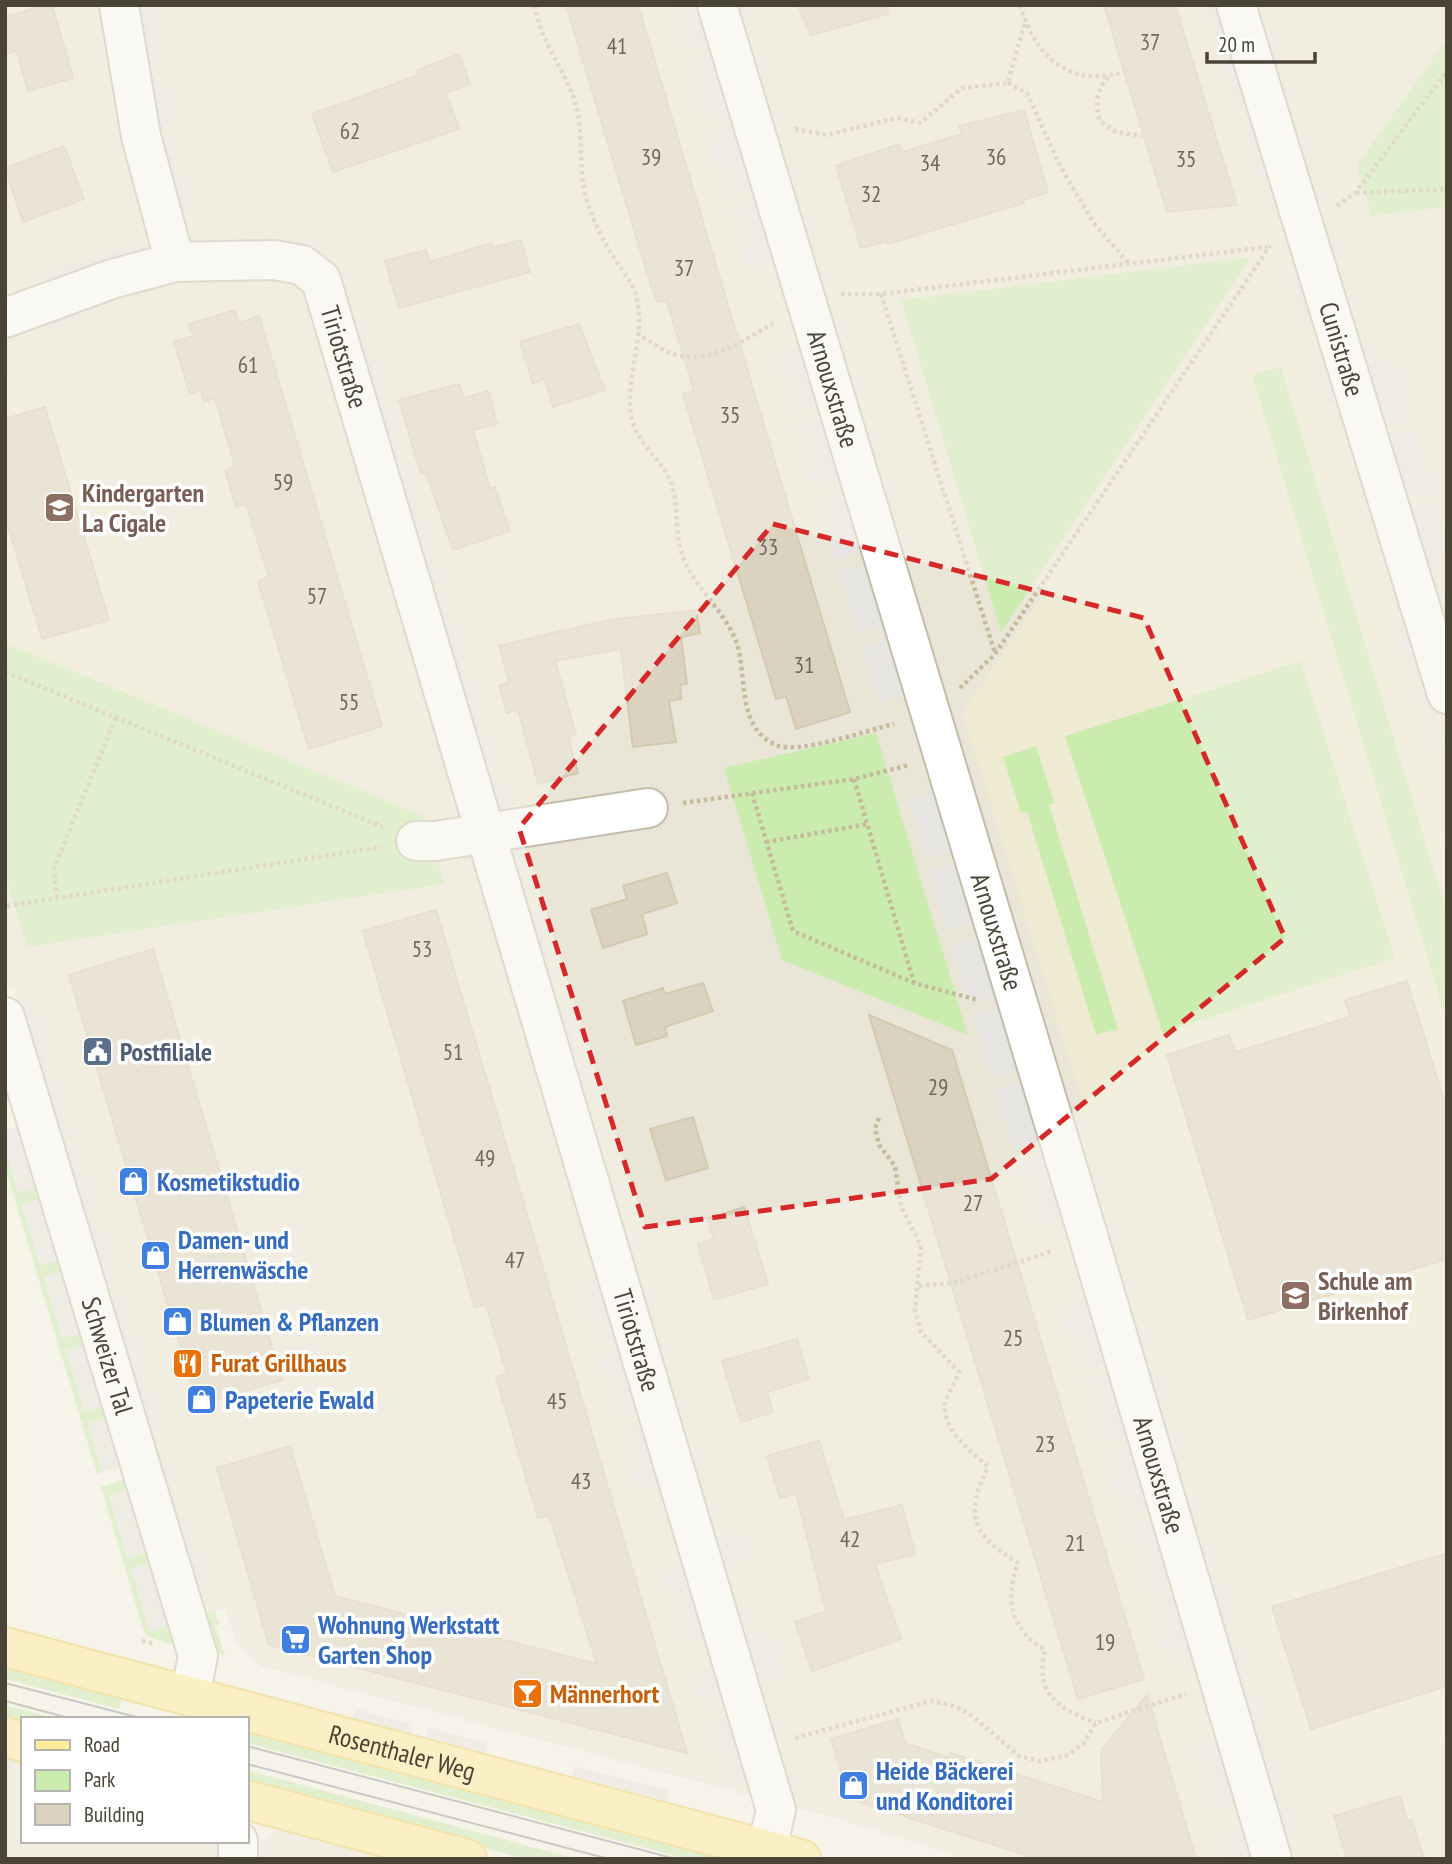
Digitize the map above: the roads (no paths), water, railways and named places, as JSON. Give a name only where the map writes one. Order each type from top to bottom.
[{"type":"main road","name":"Rosenthaler Weg","points":[[5,1647],[784,1854]]},
{"type":"main road","points":[[248,1800],[467,1859]]},
{"type":"street","points":[[119,5],[141,136],[175,262]]},
{"type":"street","name":"Arnouxstraße","points":[[717,5],[1089,1239],[1272,1859]]},
{"type":"street","name":"Cunistraße","points":[[1236,5],[1447,694]]},
{"type":"street","name":"Tiriotstraße","points":[[5,318],[112,279],[175,262],[274,260],[302,265],[321,280],[776,1810],[784,1854]]},
{"type":"street","points":[[416,841],[436,841],[648,808]]},
{"type":"street","name":"Schweizer Tal","points":[[5,1017],[198,1656],[190,1696]]},
{"type":"tram line","points":[[5,1683],[136,1717]]},
{"type":"tram line","points":[[5,1701],[65,1717]]},
{"type":"tram line","points":[[248,1746],[676,1859]]},
{"type":"tram line","points":[[248,1764],[609,1859]]},
{"type":"place","name":"Kindergarten La Cigale","points":[[59,508]]},
{"type":"place","name":"Postfiliale","points":[[97,1052]]},
{"type":"place","name":"Kosmetikstudio","points":[[134,1182]]},
{"type":"place","name":"Damen- und Herrenwäsche","points":[[155,1255]]},
{"type":"place","name":"Schule am Birkenhof","points":[[1295,1296]]},
{"type":"place","name":"Blumen & Pflanzen","points":[[177,1322]]},
{"type":"place","name":"Furat Grillhaus","points":[[188,1363]]},
{"type":"place","name":"Papeterie Ewald","points":[[202,1400]]},
{"type":"place","name":"Wohnung Werkstatt Garten Shop","points":[[295,1640]]},
{"type":"place","name":"Männerhort","points":[[527,1694]]},
{"type":"place","name":"Heide Bäckerei und Konditorei","points":[[853,1786]]}]
